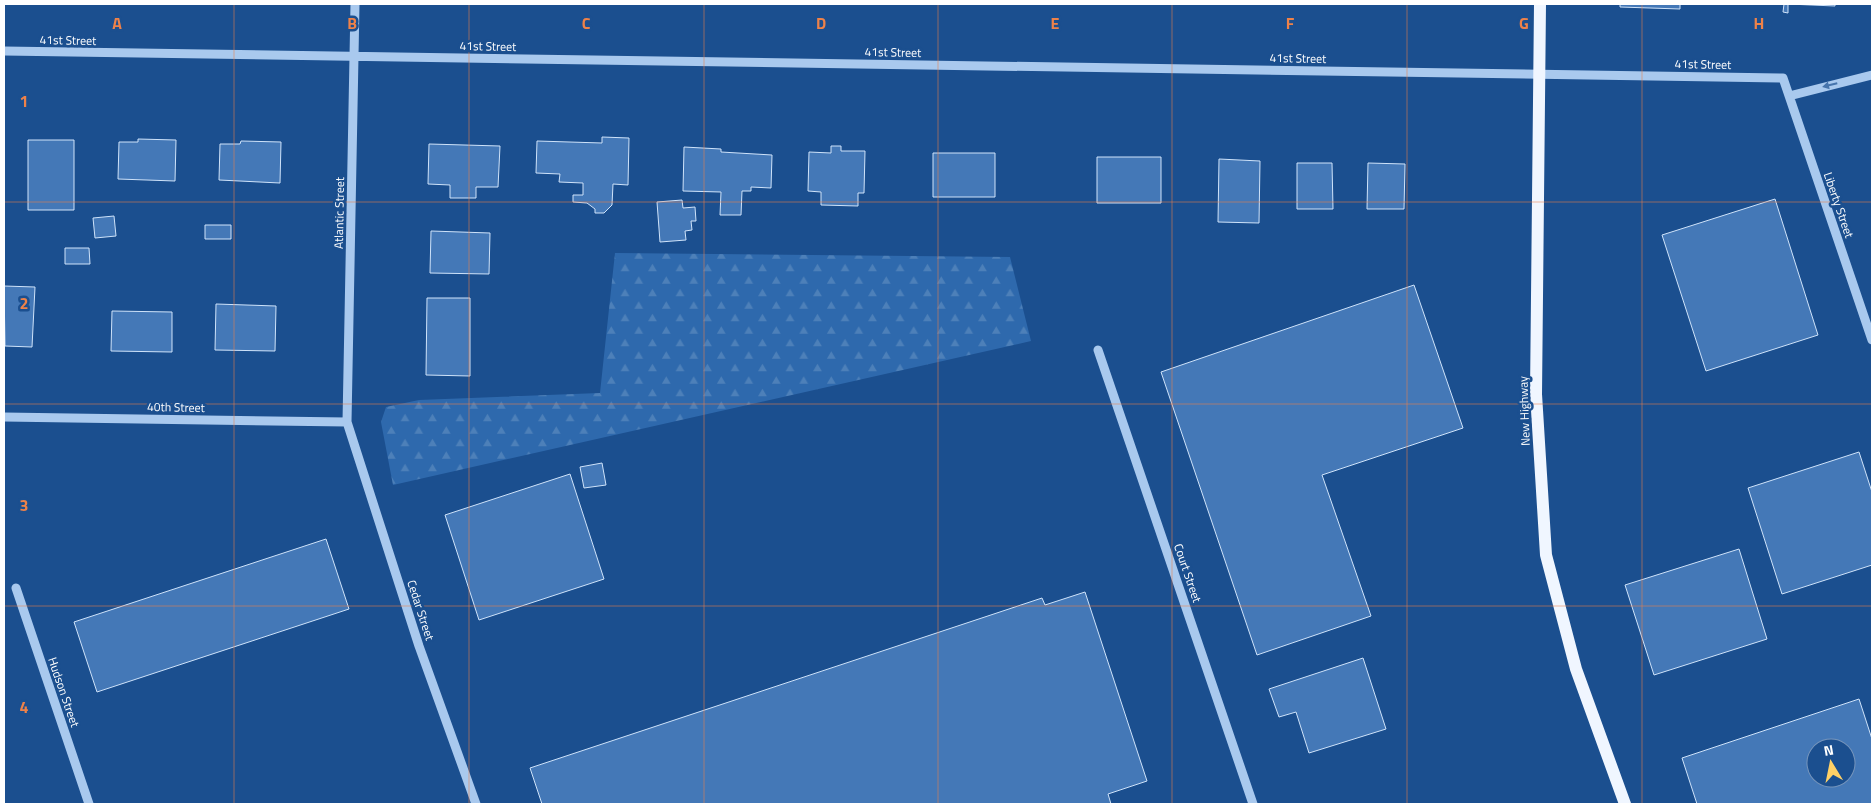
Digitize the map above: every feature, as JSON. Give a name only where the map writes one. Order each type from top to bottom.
[{"type":"main road","name":"New Highway","points":[[1540,4],[1536,394],[1546,555],[1576,669],[1625,804]]},
{"type":"street","name":"Atlantic Street","points":[[347,422],[355,4]]},
{"type":"street","name":"41st Street","points":[[4,52],[1783,78]]},
{"type":"street","points":[[1789,96],[1872,75]]},
{"type":"street","name":"Liberty Street","points":[[1783,78],[1872,340]]},
{"type":"street","name":"Court Street","points":[[1098,350],[1253,804]]},
{"type":"street","name":"40th Street","points":[[4,417],[347,422]]},
{"type":"street","name":"Cedar Street","points":[[347,422],[420,646],[476,804]]},
{"type":"street","name":"Hudson Street","points":[[16,588],[89,804]]},
{"type":"green space","points":[[615,253],[1010,257],[1031,341],[393,485],[381,422],[386,407],[419,400],[600,393]]},
{"type":"building","points":[[1620,4],[1680,4],[1680,9],[1620,7]]},
{"type":"building","points":[[1784,4],[1788,4],[1788,13],[1783,12]]},
{"type":"building","points":[[1788,4],[1835,4],[1835,6]]},
{"type":"building","points":[[602,137],[629,138],[628,185],[613,184],[612,205],[604,213],[595,213],[595,209],[587,203],[573,202],[573,195],[583,195],[583,183],[559,182],[560,174],[536,173],[537,141],[602,143]]},
{"type":"building","points":[[138,139],[176,140],[175,181],[118,179],[119,142],[138,142]]},
{"type":"building","points":[[28,140],[74,140],[74,210],[28,210]]},
{"type":"building","points":[[241,141],[281,142],[280,183],[219,180],[220,144],[240,144]]},
{"type":"building","points":[[429,144],[500,146],[498,187],[476,187],[476,198],[450,198],[450,185],[428,184]]},
{"type":"building","points":[[831,146],[841,146],[841,151],[865,151],[864,193],[858,193],[858,206],[821,205],[821,192],[808,191],[809,152],[831,153]]},
{"type":"building","points":[[684,147],[721,149],[721,152],[772,155],[771,188],[751,187],[751,191],[742,191],[741,215],[720,215],[721,192],[683,191]]},
{"type":"building","points":[[933,153],[995,153],[995,197],[933,197]]},
{"type":"building","points":[[1097,157],[1161,157],[1161,203],[1097,203]]},
{"type":"building","points":[[1219,159],[1260,161],[1259,223],[1218,222]]},
{"type":"building","points":[[1297,163],[1332,163],[1333,209],[1297,209]]},
{"type":"building","points":[[1368,163],[1405,164],[1404,209],[1367,209]]},
{"type":"building","points":[[1775,199],[1818,335],[1706,371],[1662,235]]},
{"type":"building","points":[[682,200],[683,208],[695,207],[696,221],[691,221],[692,230],[685,231],[686,240],[660,242],[657,202]]},
{"type":"building","points":[[114,216],[116,236],[95,238],[93,218]]},
{"type":"building","points":[[205,225],[231,225],[231,239],[205,239]]},
{"type":"building","points":[[431,231],[490,233],[489,274],[430,273]]},
{"type":"building","points":[[65,248],[89,248],[90,264],[65,264]]},
{"type":"building","points":[[1414,285],[1463,428],[1322,475],[1371,616],[1257,655],[1161,372]]},
{"type":"building","points":[[4,286],[35,287],[32,347],[5,346]]},
{"type":"building","points":[[427,298],[470,298],[470,376],[426,375]]},
{"type":"building","points":[[216,304],[276,306],[275,351],[215,350]]},
{"type":"building","points":[[112,311],[172,312],[172,352],[111,351]]},
{"type":"building","points":[[1859,452],[1872,492],[1872,565],[1782,594],[1748,488]]},
{"type":"building","points":[[602,463],[606,485],[584,488],[580,467]]},
{"type":"building","points":[[570,474],[604,579],[479,620],[445,515]]},
{"type":"building","points":[[326,539],[349,609],[97,692],[74,622]]},
{"type":"building","points":[[1739,549],[1767,639],[1654,675],[1625,585]]},
{"type":"building","points":[[1085,592],[1147,781],[1108,794],[1111,804],[542,804],[530,768],[1042,598],[1045,605]]},
{"type":"building","points":[[1363,658],[1386,729],[1309,753],[1296,712],[1279,717],[1269,689]]},
{"type":"building","points":[[1859,699],[1872,739],[1872,804],[1697,804],[1682,758]]}]
